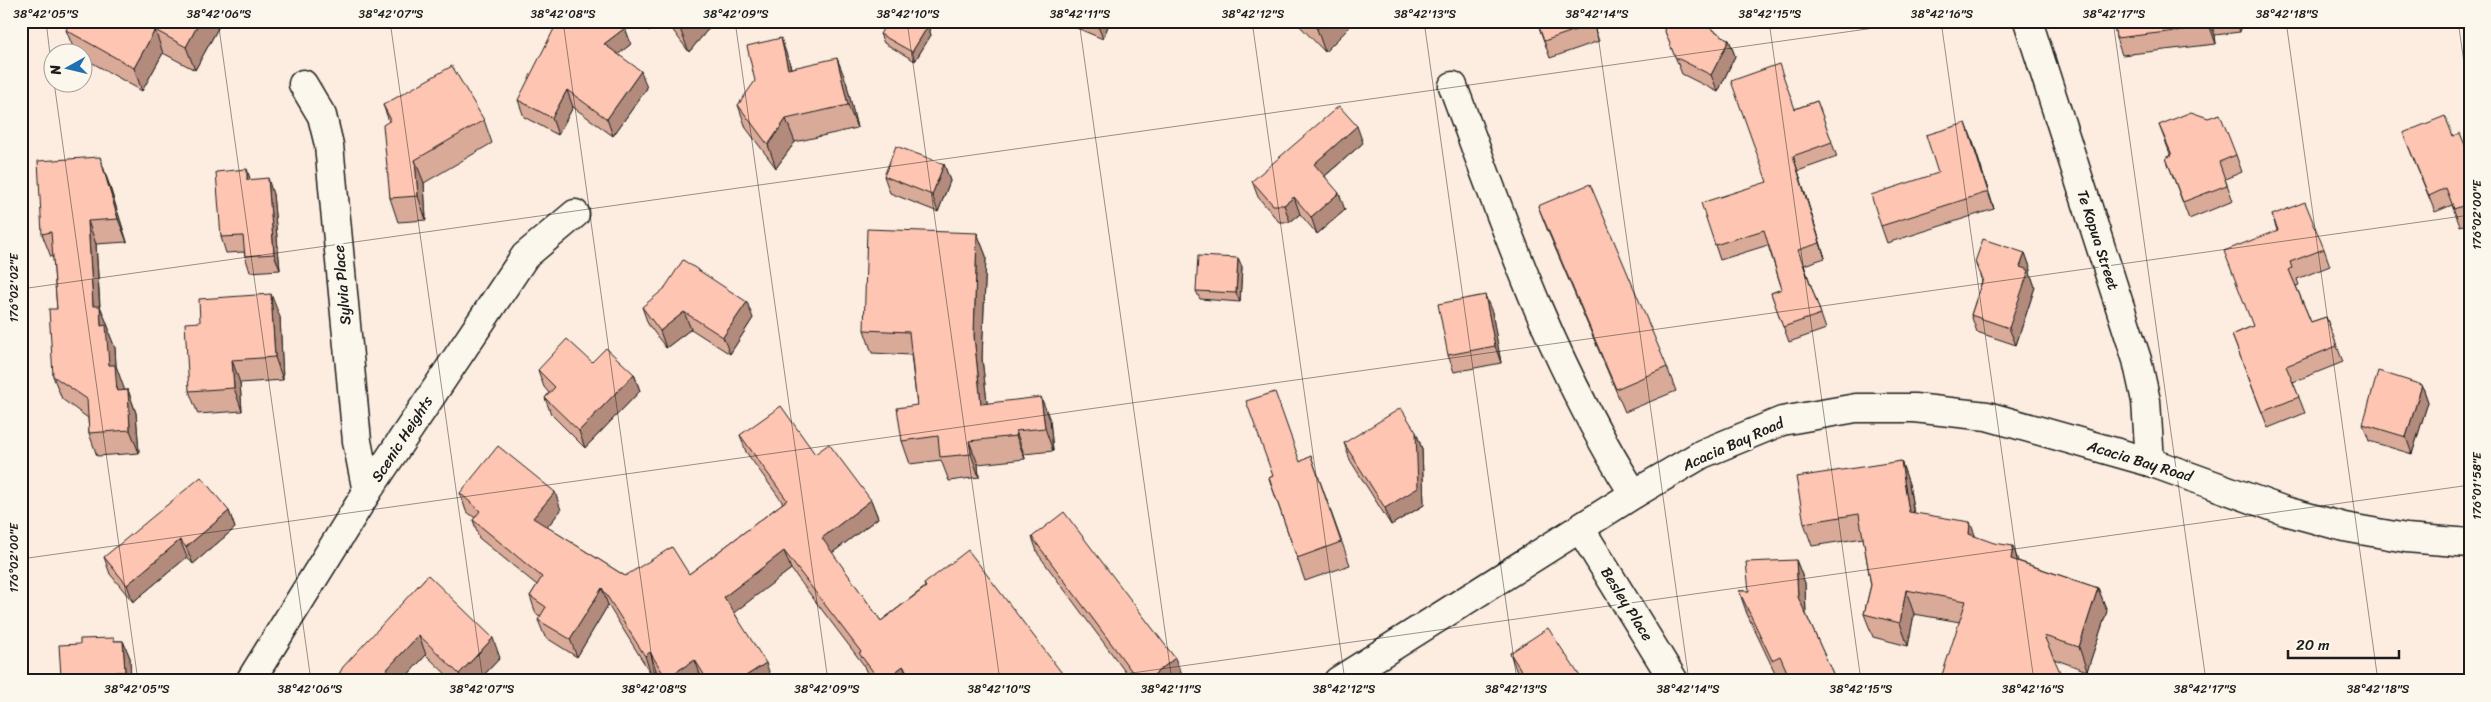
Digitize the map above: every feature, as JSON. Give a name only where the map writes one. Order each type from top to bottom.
[{"type":"street","name":"Te Kopua Street","points":[[2028,21],[2137,360],[2146,401],[2150,462]]},
{"type":"street","name":"Sylvia Place","points":[[303,84],[322,116],[329,145],[356,441],[367,492]]},
{"type":"street","points":[[1453,86],[1505,227],[1558,351],[1613,460],[1634,494]]},
{"type":"street","name":"Scenic Heights","points":[[250,681],[367,492],[525,256],[574,214]]},
{"type":"street","name":"Acacia Bay Road","points":[[1338,681],[1634,494],[1702,454],[1782,421],[1856,408],[1914,408],[1987,416],[2150,462],[2285,511],[2344,528],[2406,538],[2470,543]]},
{"type":"street","name":"Besley Place","points":[[1580,528],[1674,681]]},
{"type":"building","points":[[71,21],[200,21],[186,47],[155,30],[134,68],[92,45],[92,42],[87,42],[66,30]]},
{"type":"building","points":[[558,21],[613,21],[625,28],[604,44],[641,71],[607,119],[567,90],[552,118],[518,100]]},
{"type":"building","points":[[675,21],[687,21],[680,29]]},
{"type":"building","points":[[888,21],[920,21],[928,26],[912,52],[880,34]]},
{"type":"building","points":[[1309,21],[1325,21],[1317,29]]},
{"type":"building","points":[[1537,21],[1592,21],[1593,24],[1544,41]]},
{"type":"building","points":[[1661,21],[1705,21],[1707,26],[1729,40],[1711,75],[1675,57]]},
{"type":"building","points":[[2114,21],[2209,21],[2210,27],[2116,38]]},
{"type":"building","points":[[781,38],[788,69],[837,58],[848,105],[786,119],[768,145],[738,105],[755,81],[747,46]]},
{"type":"building","points":[[1779,64],[1795,109],[1817,101],[1832,142],[1793,156],[1820,243],[1798,250],[1821,314],[1783,327],[1771,293],[1782,289],[1764,230],[1715,245],[1701,203],[1767,182],[1731,81]]},
{"type":"building","points":[[452,66],[484,120],[415,160],[418,196],[390,198],[383,125],[391,120],[383,105]]},
{"type":"building","points":[[1339,106],[1357,126],[1314,164],[1339,193],[1311,217],[1294,197],[1284,205],[1273,205],[1252,181]]},
{"type":"building","points":[[2191,112],[2208,118],[2220,114],[2236,155],[2219,162],[2227,185],[2183,202],[2166,158],[2172,155],[2159,125]]},
{"type":"building","points":[[2445,116],[2453,136],[2460,133],[2470,157],[2470,203],[2454,209],[2446,188],[2429,196],[2403,133]]},
{"type":"building","points":[[1966,123],[1988,192],[1881,226],[1871,195],[1938,173],[1926,135]]},
{"type":"building","points":[[896,146],[944,164],[932,195],[884,176]]},
{"type":"building","points":[[100,157],[118,219],[88,221],[93,306],[100,306],[101,326],[106,325],[109,365],[115,365],[117,391],[128,390],[130,430],[89,433],[87,399],[53,376],[49,309],[57,309],[51,232],[42,234],[38,161]]},
{"type":"building","points":[[247,169],[247,180],[268,178],[274,254],[245,256],[243,236],[221,237],[216,172]]},
{"type":"building","points":[[1590,184],[1667,367],[1616,389],[1538,206]]},
{"type":"building","points":[[2305,202],[2324,249],[2290,262],[2292,268],[2289,270],[2311,322],[2326,317],[2337,346],[2286,366],[2299,397],[2262,412],[2232,335],[2253,326],[2224,251],[2278,230],[2272,215]]},
{"type":"building","points":[[867,229],[977,233],[974,336],[981,404],[1041,397],[1045,428],[1016,431],[1016,436],[969,441],[971,454],[940,457],[938,436],[902,441],[897,408],[917,405],[909,332],[864,330]]},
{"type":"building","points":[[1983,239],[2025,253],[2020,267],[2029,270],[2009,328],[1971,315],[1983,279],[1975,262]]},
{"type":"building","points":[[1198,256],[1238,258],[1236,293],[1196,291]]},
{"type":"building","points":[[683,260],[747,302],[723,337],[684,312],[660,331],[642,307],[664,289]]},
{"type":"building","points":[[271,294],[275,357],[232,360],[234,388],[189,391],[185,323],[200,322],[199,299]]},
{"type":"building","points":[[1485,295],[1495,346],[1448,355],[1438,304]]},
{"type":"building","points":[[567,339],[592,362],[606,348],[634,374],[579,431],[545,398],[555,387],[538,370]]},
{"type":"building","points":[[2378,371],[2422,385],[2406,437],[2363,424]]},
{"type":"building","points":[[1275,392],[1300,462],[1311,456],[1341,542],[1297,558],[1269,478],[1273,476],[1246,401]]},
{"type":"building","points":[[781,406],[815,454],[829,444],[871,500],[822,538],[881,621],[926,587],[924,584],[968,550],[1068,681],[914,681],[903,666],[884,681],[880,681],[859,653],[861,652],[784,551],[724,597],[766,663],[738,681],[708,681],[695,660],[666,678],[650,652],[645,656],[602,588],[570,639],[538,620],[546,607],[530,596],[542,577],[473,520],[480,511],[460,493],[498,446],[555,492],[533,518],[625,576],[672,547],[689,574],[787,500],[740,435]]},
{"type":"building","points":[[1401,408],[1416,432],[1418,488],[1385,508],[1344,443]]},
{"type":"building","points":[[1901,461],[1909,512],[1970,522],[1969,534],[1994,543],[2013,546],[2011,559],[2098,588],[2079,647],[2044,636],[2064,681],[1940,681],[1966,601],[1906,590],[1900,623],[1864,614],[1871,585],[1859,514],[1804,523],[1796,477]]},
{"type":"building","points":[[201,477],[229,511],[186,547],[180,540],[127,585],[104,557]]},
{"type":"building","points":[[1064,512],[1175,658],[1146,681],[1139,681],[1032,537]]},
{"type":"building","points":[[1796,560],[1798,597],[1836,680],[1833,681],[1791,681],[1780,656],[1772,660],[1739,591],[1749,591],[1746,562]]},
{"type":"building","points":[[428,575],[493,638],[459,674],[419,635],[376,681],[335,681],[343,667]]},
{"type":"building","points":[[1548,628],[1583,681],[1528,681],[1510,653]]},
{"type":"building","points":[[114,638],[114,641],[123,641],[125,672],[115,672],[115,681],[72,681],[72,675],[61,676],[59,645],[80,644],[80,639]]},
{"type":"building","points":[[2180,675],[2199,681],[2178,681]]}]
